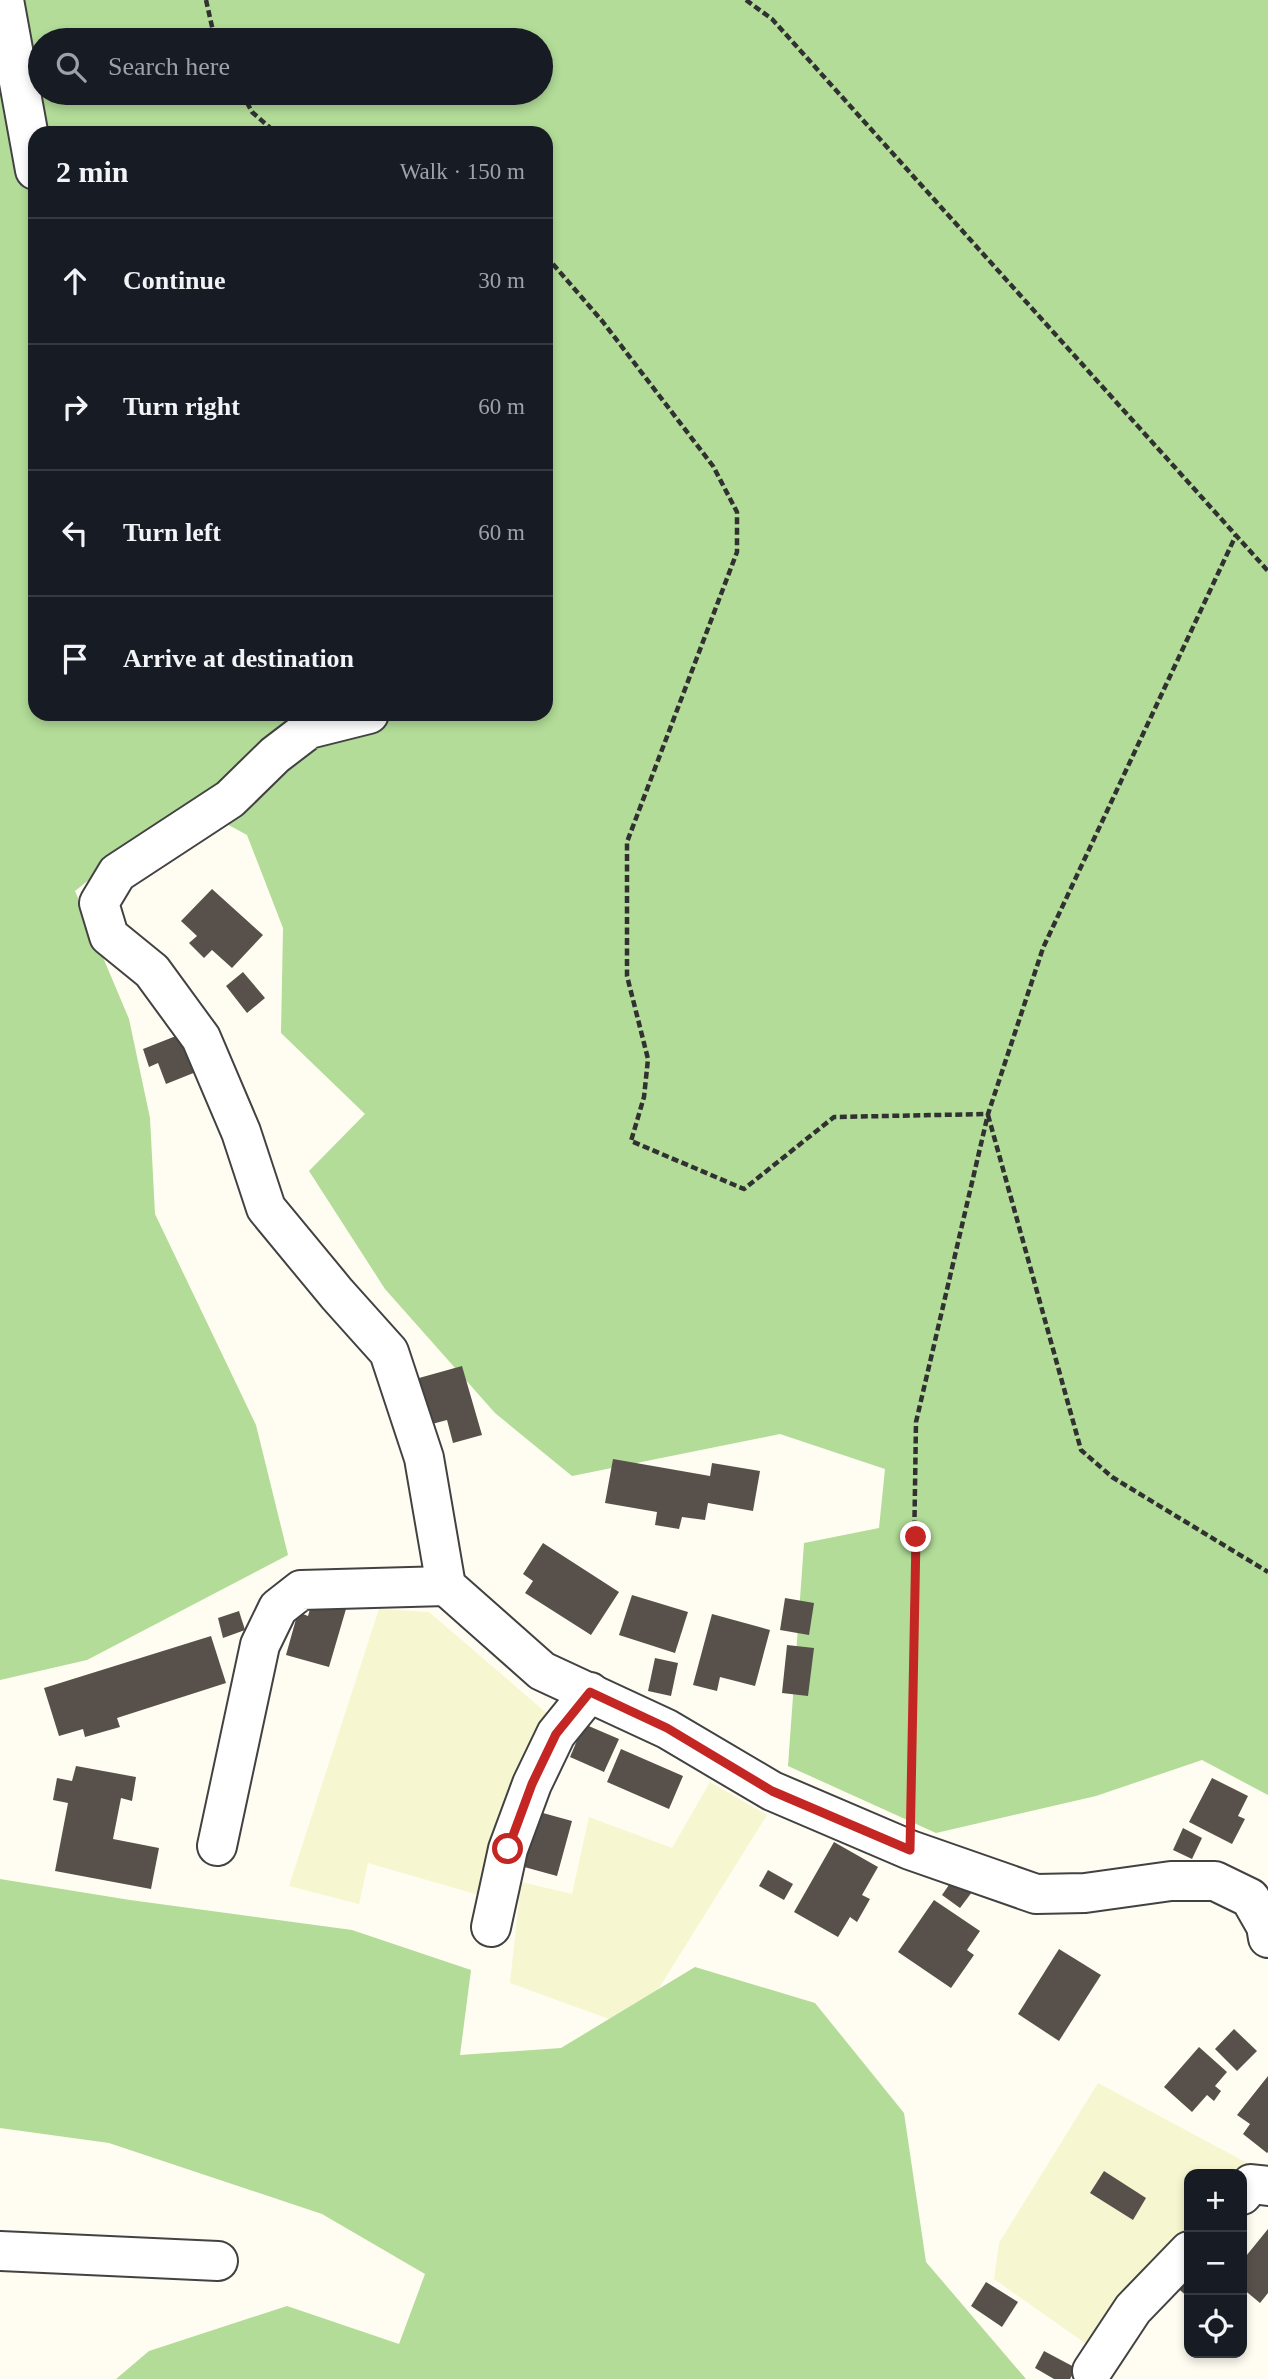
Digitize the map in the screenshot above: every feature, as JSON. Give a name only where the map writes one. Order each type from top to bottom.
[{"type":"street","points":[[4,0],[28,132]]},
{"type":"street","points":[[341,721],[309,729],[275,755],[230,799],[117,873],[99,902],[109,936],[152,971],[201,1038],[241,1132],[266,1208],[389,1352],[424,1458],[446,1586],[542,1671],[667,1728],[772,1791],[910,1850],[1036,1894],[1085,1893],[1171,1881],[1215,1881],[1250,1898],[1266,1926],[1268,1938]]},
{"type":"street","points":[[217,1846],[260,1646],[278,1608],[301,1590],[446,1586]]},
{"type":"street","points":[[491,1927],[508,1849],[532,1784],[556,1734],[590,1692]]},
{"type":"street","points":[[1247,2189],[1251,2184],[1268,2186]]},
{"type":"street","points":[[0,2251],[218,2261]]},
{"type":"street","points":[[1092,2371],[1133,2309],[1184,2255]]},
{"type":"path","points":[[206,0],[212,28]]},
{"type":"path","points":[[746,0],[772,19],[1268,571]]},
{"type":"path","points":[[248,105],[267,126]]},
{"type":"path","points":[[553,264],[603,322],[713,466],[737,512],[737,552],[627,842],[627,976],[648,1059],[644,1097],[631,1141],[744,1189],[834,1117],[988,1114]]},
{"type":"path","points":[[910,1850],[916,1422],[988,1114],[1044,948],[1236,535]]},
{"type":"path","points":[[988,1114],[1081,1450],[1112,1478],[1268,1572]]},
{"type":"green space","points":[[0,0],[1268,0],[1268,1795],[1202,1760],[1096,1796],[936,1833],[788,1766],[804,1543],[879,1528],[885,1469],[780,1434],[572,1476],[495,1413],[385,1289],[309,1171],[365,1114],[281,1033],[283,928],[247,835],[212,816],[141,838],[75,891],[129,1019],[150,1118],[155,1214],[256,1425],[288,1555],[87,1660],[0,1680]]},
{"type":"green space","points":[[379,1609],[429,1612],[550,1716],[479,1895],[368,1863],[359,1904],[289,1886]]},
{"type":"green space","points":[[710,1782],[767,1815],[634,2028],[510,1983],[521,1882],[572,1894],[589,1817],[672,1848]]},
{"type":"green space","points":[[0,1879],[130,1900],[352,1930],[471,1970],[460,2055],[561,2048],[695,1967],[815,2003],[904,2113],[926,2262],[1026,2379],[116,2379],[149,2351],[287,2306],[399,2344],[425,2274],[322,2214],[109,2143],[0,2128]]},
{"type":"green space","points":[[1098,2083],[1249,2164],[1246,2169],[1184,2169],[1184,2244],[1092,2348],[994,2279],[999,2243]]},
{"type":"building","points":[[212,889],[263,935],[232,968],[212,950],[204,958],[189,943],[197,936],[181,921]]},
{"type":"building","points":[[243,972],[265,998],[247,1013],[226,986]]},
{"type":"building","points":[[181,1034],[196,1072],[166,1084],[158,1063],[149,1067],[143,1049]]},
{"type":"building","points":[[462,1366],[482,1435],[453,1443],[447,1420],[432,1424],[419,1378]]},
{"type":"building","points":[[613,1459],[710,1476],[712,1463],[760,1471],[753,1511],[708,1503],[705,1520],[682,1517],[679,1529],[655,1525],[657,1512],[605,1503]]},
{"type":"building","points":[[543,1543],[619,1592],[591,1635],[525,1593],[533,1581],[523,1574]]},
{"type":"building","points":[[632,1595],[688,1612],[675,1653],[619,1635]]},
{"type":"building","points":[[785,1598],[814,1603],[809,1635],[780,1630]]},
{"type":"building","points":[[313,1599],[346,1609],[329,1667],[286,1655],[298,1612],[308,1616]]},
{"type":"building","points":[[239,1611],[245,1630],[223,1638],[218,1618]]},
{"type":"building","points":[[712,1614],[770,1630],[755,1686],[720,1677],[717,1691],[693,1685]]},
{"type":"building","points":[[211,1636],[226,1683],[117,1718],[120,1727],[85,1737],[83,1729],[59,1736],[44,1688]]},
{"type":"building","points":[[787,1645],[814,1648],[808,1696],[782,1693]]},
{"type":"building","points":[[655,1658],[678,1663],[671,1696],[648,1691]]},
{"type":"building","points":[[584,1724],[619,1739],[604,1772],[570,1757]]},
{"type":"building","points":[[621,1749],[683,1776],[669,1809],[607,1782]]},
{"type":"building","points":[[76,1766],[136,1777],[132,1801],[121,1798],[113,1839],[159,1848],[151,1889],[55,1871],[68,1803],[53,1800],[57,1778],[72,1781]]},
{"type":"building","points":[[1212,1778],[1248,1796],[1238,1816],[1245,1819],[1232,1844],[1189,1822]]},
{"type":"building","points":[[532,1810],[572,1821],[557,1876],[517,1865]]},
{"type":"building","points":[[1183,1828],[1202,1838],[1192,1859],[1173,1850]]},
{"type":"building","points":[[834,1842],[878,1867],[862,1895],[870,1899],[857,1922],[850,1917],[838,1937],[794,1912]]},
{"type":"building","points":[[768,1870],[793,1884],[784,1900],[759,1886]]},
{"type":"building","points":[[953,1879],[972,1892],[960,1908],[942,1895]]},
{"type":"building","points":[[934,1900],[980,1931],[967,1950],[974,1955],[951,1988],[898,1952]]},
{"type":"building","points":[[1059,1949],[1101,1975],[1059,2041],[1018,2014]]},
{"type":"building","points":[[1234,2029],[1257,2051],[1237,2071],[1215,2049]]},
{"type":"building","points":[[1199,2047],[1227,2072],[1215,2086],[1221,2091],[1214,2101],[1207,2095],[1192,2112],[1164,2087]]},
{"type":"building","points":[[1268,2076],[1267,2153],[1243,2134],[1250,2124],[1237,2115]]},
{"type":"building","points":[[1104,2171],[1146,2198],[1133,2220],[1090,2193]]},
{"type":"building","points":[[1268,2229],[1268,2293],[1260,2303],[1247,2292],[1247,2255]]},
{"type":"building","points":[[1181,2274],[1184,2277],[1184,2294],[1173,2284]]},
{"type":"building","points":[[986,2282],[1018,2302],[1002,2327],[971,2306]]},
{"type":"building","points":[[1044,2351],[1076,2368],[1070,2379],[1054,2379],[1035,2368]]},
{"type":"route","points":[[508,1849],[532,1784],[556,1734],[590,1692],[667,1728],[772,1791],[910,1850],[916,1537]]}]
